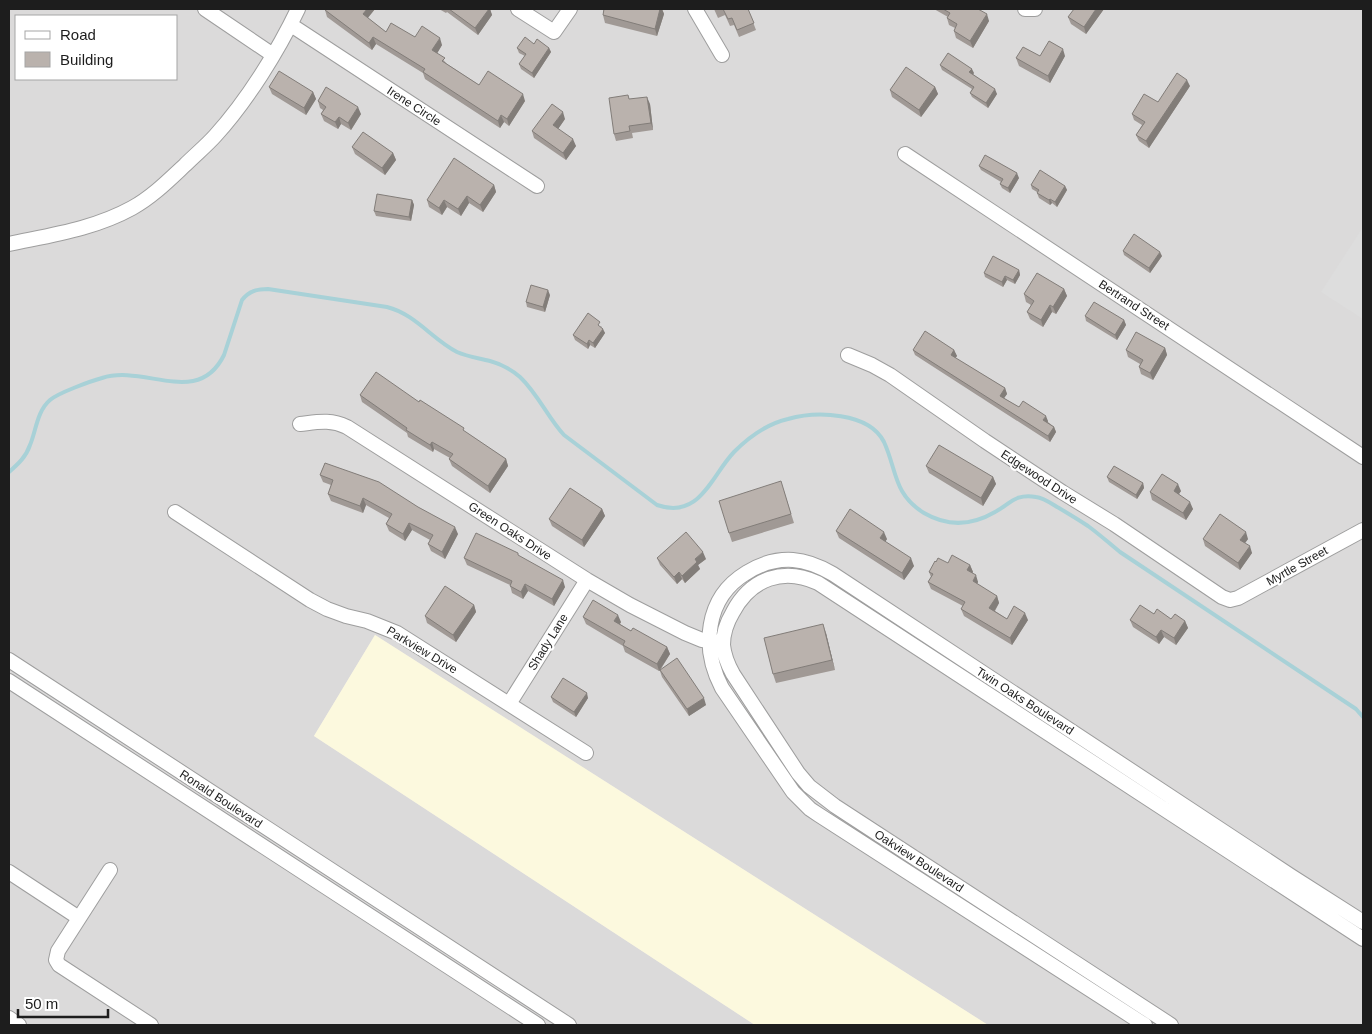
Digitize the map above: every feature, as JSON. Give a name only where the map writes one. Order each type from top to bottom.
[{"type":"street","points":[[205,9],[273,55]]},
{"type":"street","points":[[9,244],[86,227],[133,208],[148,198],[215,136],[246,96],[273,55],[298,9]]},
{"type":"street","points":[[518,9],[554,32],[570,9]]},
{"type":"street","points":[[694,9],[722,55]]},
{"type":"street","points":[[1025,9],[1035,9]]},
{"type":"street","name":"Irene Circle","points":[[291,25],[537,186]]},
{"type":"street","name":"Bertrand Street","points":[[905,154],[1363,457]]},
{"type":"street","name":"Edgewood Drive","points":[[848,355],[890,375],[984,441],[1114,524],[1215,594],[1230,600]]},
{"type":"street","name":"Green Oaks Drive","points":[[300,424],[336,422],[347,426],[588,580],[668,625],[685,633],[716,642]]},
{"type":"street","name":"Parkview Drive","points":[[176,512],[327,610],[367,621],[397,633],[586,753]]},
{"type":"street","name":"Myrtle Street","points":[[1230,600],[1238,598],[1363,530]]},
{"type":"street","name":"Twin Oaks Boulevard","points":[[716,642],[712,620],[717,602],[727,588],[742,575],[756,566],[782,560],[794,560],[819,566],[1363,922]]},
{"type":"street","name":"Twin Oaks Boulevard","points":[[716,642],[726,627],[737,603],[744,594],[758,583],[770,578],[791,576],[798,576],[813,581],[1363,939]]},
{"type":"street","name":"Shady Lane","points":[[510,704],[588,580]]},
{"type":"street","name":"Oakview Boulevard","points":[[716,642],[711,661],[722,688],[793,792],[810,809],[1145,1025]]},
{"type":"street","name":"Oakview Boulevard","points":[[716,642],[733,674],[798,773],[809,786],[835,806],[1171,1025]]},
{"type":"street","name":"Ronald Boulevard","points":[[9,660],[569,1025]]},
{"type":"street","name":"Ronald Boulevard","points":[[9,681],[538,1025]]},
{"type":"street","points":[[105,744],[115,729]]},
{"type":"street","points":[[266,848],[275,834]]},
{"type":"street","points":[[110,870],[56,955],[56,960],[59,965],[151,1025]]},
{"type":"street","points":[[9,872],[79,918]]},
{"type":"street","points":[[425,952],[434,938]]},
{"type":"street","points":[[9,1018],[19,1025]]},
{"type":"shaded area","points":[[9,9],[1363,9],[1363,1025],[988,1025],[375,635],[314,736],[755,1025],[9,1025]]},
{"type":"shaded area","points":[[1363,227],[1363,319],[1321,292]]},
{"type":"shaded area","points":[[375,635],[988,1025],[755,1025],[314,736]]},
{"type":"building","points":[[325,9],[367,9],[363,14],[386,32],[391,23],[415,37],[422,26],[440,38],[432,50],[445,58],[442,61],[479,85],[488,71],[523,94],[507,119],[501,115],[498,121],[423,72],[425,69],[373,37],[369,43]]},
{"type":"building","points":[[449,9],[489,9],[475,28]]},
{"type":"building","points":[[604,9],[660,9],[655,29],[603,15]]},
{"type":"building","points":[[723,9],[748,9],[754,23],[737,30],[732,18],[728,19]]},
{"type":"building","points":[[943,9],[978,9],[987,14],[970,41],[954,31],[957,24],[947,18],[950,13]]},
{"type":"building","points":[[1074,9],[1096,9],[1084,27],[1068,17]]},
{"type":"building","points":[[525,37],[534,44],[537,39],[549,48],[532,73],[519,64],[526,54],[517,48]]},
{"type":"building","points":[[1049,41],[1063,49],[1048,76],[1016,58],[1023,47],[1040,56]]},
{"type":"building","points":[[948,53],[972,69],[969,72],[995,89],[986,103],[970,93],[974,87],[940,65]]},
{"type":"building","points":[[906,67],[935,87],[919,110],[890,90]]},
{"type":"building","points":[[279,71],[313,92],[304,108],[269,87]]},
{"type":"building","points":[[1177,73],[1187,80],[1146,141],[1136,135],[1145,122],[1132,114],[1144,94],[1158,102]]},
{"type":"building","points":[[326,87],[358,107],[348,123],[339,117],[335,122],[321,114],[326,107],[318,101]]},
{"type":"building","points":[[628,95],[629,99],[647,97],[651,123],[629,126],[630,131],[614,134],[609,98]]},
{"type":"building","points":[[552,104],[563,112],[553,125],[573,139],[563,153],[532,131]]},
{"type":"building","points":[[363,132],[393,153],[382,168],[352,147]]},
{"type":"building","points":[[985,155],[1017,173],[1008,188],[1000,184],[1003,179],[979,166]]},
{"type":"building","points":[[454,158],[494,185],[480,205],[467,196],[458,209],[444,200],[439,208],[427,200]]},
{"type":"building","points":[[1040,170],[1065,186],[1055,202],[1037,193],[1039,190],[1031,185]]},
{"type":"building","points":[[377,194],[412,200],[409,217],[374,211]]},
{"type":"building","points":[[1134,234],[1160,252],[1149,268],[1123,251]]},
{"type":"building","points":[[993,256],[1019,270],[1013,280],[1005,276],[1002,282],[984,273]]},
{"type":"building","points":[[1037,273],[1064,289],[1053,307],[1050,305],[1041,320],[1027,312],[1034,301],[1024,294]]},
{"type":"building","points":[[531,285],[548,290],[543,307],[526,302]]},
{"type":"building","points":[[1094,302],[1124,320],[1115,335],[1085,316]]},
{"type":"building","points":[[588,313],[600,322],[598,325],[603,329],[593,343],[589,340],[587,344],[573,335]]},
{"type":"building","points":[[925,331],[954,350],[951,355],[1005,388],[1000,396],[1019,407],[1023,401],[1046,416],[1043,420],[1054,427],[1048,436],[913,350]]},
{"type":"building","points":[[1136,332],[1165,348],[1150,373],[1139,367],[1143,360],[1126,350]]},
{"type":"building","points":[[376,372],[419,402],[420,400],[464,428],[463,430],[506,459],[488,486],[449,459],[453,454],[432,442],[430,445],[406,430],[407,428],[360,395]]},
{"type":"building","points":[[939,445],[993,477],[981,498],[926,466]]},
{"type":"building","points":[[325,463],[379,482],[418,507],[455,527],[442,552],[428,544],[433,535],[409,523],[403,534],[386,524],[392,514],[363,498],[360,506],[328,494],[333,480],[320,475]]},
{"type":"building","points":[[1114,466],[1143,483],[1136,495],[1107,477]]},
{"type":"building","points":[[1162,474],[1178,484],[1174,491],[1190,502],[1183,513],[1150,492]]},
{"type":"building","points":[[781,481],[791,514],[729,533],[719,501]]},
{"type":"building","points":[[570,488],[602,509],[582,540],[549,519]]},
{"type":"building","points":[[850,509],[884,532],[880,538],[911,558],[902,573],[836,531]]},
{"type":"building","points":[[1220,514],[1246,532],[1240,540],[1250,546],[1238,563],[1203,539]]},
{"type":"building","points":[[686,532],[703,552],[695,559],[697,562],[682,576],[679,572],[674,577],[657,558]]},
{"type":"building","points":[[476,533],[518,553],[518,555],[563,580],[552,599],[525,584],[521,592],[510,586],[512,581],[464,558]]},
{"type":"building","points":[[952,555],[970,565],[967,570],[976,575],[973,581],[997,596],[989,608],[1007,619],[1014,606],[1025,613],[1010,638],[961,609],[965,602],[928,582],[933,574],[929,572],[935,561],[938,558],[948,563]]},
{"type":"building","points":[[445,586],[474,605],[453,635],[425,616]]},
{"type":"building","points":[[593,600],[618,615],[614,621],[631,631],[633,628],[667,647],[657,664],[623,645],[625,641],[583,617]]},
{"type":"building","points":[[1140,605],[1154,614],[1157,609],[1171,619],[1175,614],[1185,621],[1174,638],[1161,630],[1156,637],[1130,620]]},
{"type":"building","points":[[823,624],[832,660],[773,674],[764,638]]},
{"type":"building","points":[[677,658],[704,698],[687,709],[660,670]]},
{"type":"building","points":[[563,678],[587,693],[574,712],[551,697]]},
{"type":"waterway","points":[[9,472],[26,453],[42,410],[50,400],[60,394],[102,378],[119,375],[185,382],[200,379],[213,371],[224,355],[242,300],[247,294],[260,289],[268,289],[387,307],[406,315],[457,352],[490,361],[506,367],[517,374],[532,391],[564,435],[657,505],[672,508],[684,506],[694,501],[703,493],[734,452],[752,436],[772,424],[800,416],[813,415],[841,416],[854,419],[877,432],[884,442],[901,490],[906,498],[924,513],[942,521],[959,523],[986,517],[1018,498],[1029,496],[1045,500],[1088,526],[1120,552],[1356,709],[1363,717]]}]
